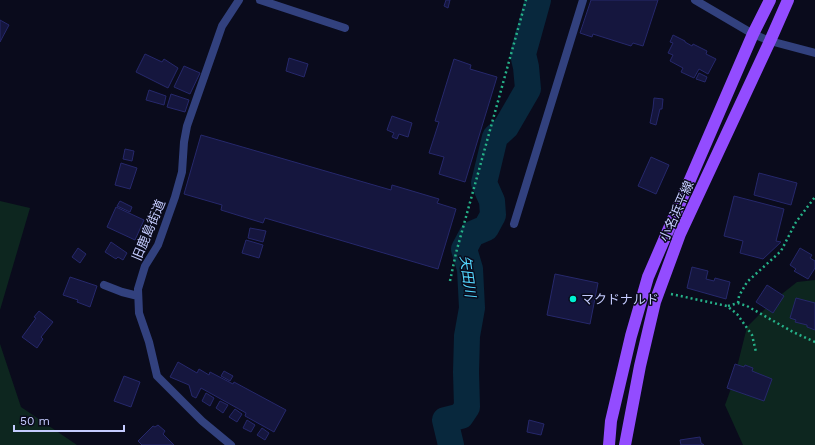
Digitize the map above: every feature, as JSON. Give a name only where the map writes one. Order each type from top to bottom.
[{"type":"main road","name":"小名浜平線","points":[[609,445],[611,421],[631,336],[648,277],[753,34],[770,0]]},
{"type":"main road","name":"小名浜平線","points":[[625,445],[640,366],[659,291],[680,234],[788,0]]},
{"type":"street","name":"旧鹿島街道","points":[[231,445],[202,421],[157,376],[150,342],[139,313],[138,289],[145,266],[158,245],[175,197],[182,172],[184,142],[187,126],[222,26],[239,0]]},
{"type":"street","points":[[260,0],[345,28]]},
{"type":"street","points":[[514,224],[583,0]]},
{"type":"street","points":[[695,0],[753,34],[770,41],[815,53]]},
{"type":"street","points":[[104,285],[138,296]]},
{"type":"path","points":[[450,281],[456,253],[526,0]]},
{"type":"path","points":[[738,303],[739,296],[747,282],[781,251],[796,222],[815,197]]},
{"type":"path","points":[[659,291],[727,306],[737,314],[752,335],[756,352]]},
{"type":"path","points":[[727,306],[738,303],[747,306],[793,332],[815,342]]},
{"type":"green space","points":[[0,201],[30,208],[0,310]]},
{"type":"green space","points":[[815,280],[815,445],[743,445],[725,405],[733,383],[747,327],[773,301],[797,282]]},
{"type":"green space","points":[[0,344],[21,407],[77,445],[0,445]]},
{"type":"building","points":[[446,0],[450,0],[448,8],[444,6]]},
{"type":"building","points":[[591,0],[658,0],[643,46],[633,43],[631,46],[593,34],[592,37],[580,33]]},
{"type":"building","points":[[0,20],[9,25],[0,42]]},
{"type":"building","points":[[673,35],[692,46],[693,44],[707,51],[706,54],[716,59],[708,74],[699,69],[694,78],[681,72],[683,68],[670,61],[673,55],[668,53],[673,43],[670,42]]},
{"type":"building","points":[[145,54],[162,62],[164,59],[178,68],[168,88],[136,72]]},
{"type":"building","points":[[289,58],[308,64],[304,77],[286,71]]},
{"type":"building","points":[[454,59],[471,65],[470,69],[497,77],[465,182],[439,174],[444,157],[429,153],[439,122],[435,121]]},
{"type":"building","points":[[184,66],[200,73],[190,94],[174,87]]},
{"type":"building","points":[[699,73],[707,77],[705,82],[696,79]]},
{"type":"building","points":[[149,90],[166,96],[164,105],[146,100]]},
{"type":"building","points":[[171,94],[189,100],[185,112],[167,107]]},
{"type":"building","points":[[654,98],[663,99],[662,109],[660,109],[656,125],[650,123]]},
{"type":"building","points":[[392,116],[412,123],[408,137],[399,134],[397,139],[392,137],[394,133],[387,130]]},
{"type":"building","points":[[201,135],[391,190],[392,185],[439,199],[437,203],[456,209],[438,269],[265,218],[263,223],[221,210],[222,205],[184,194]]},
{"type":"building","points":[[125,149],[134,151],[132,161],[123,159]]},
{"type":"building","points":[[651,157],[669,165],[656,194],[638,186]]},
{"type":"building","points":[[121,163],[137,168],[130,189],[115,185]]},
{"type":"building","points":[[759,173],[797,183],[791,205],[754,195]]},
{"type":"building","points":[[734,196],[784,209],[776,241],[781,242],[763,259],[740,253],[743,241],[724,236]]},
{"type":"building","points":[[120,201],[132,207],[130,212],[117,206]]},
{"type":"building","points":[[116,207],[144,220],[135,240],[107,227]]},
{"type":"building","points":[[250,228],[266,231],[263,242],[248,238]]},
{"type":"building","points":[[246,240],[263,245],[259,258],[242,253]]},
{"type":"building","points":[[111,242],[127,253],[123,260],[118,257],[116,259],[105,252]]},
{"type":"building","points":[[78,248],[86,254],[80,263],[72,257]]},
{"type":"building","points":[[800,248],[812,255],[810,258],[815,261],[815,268],[808,279],[794,271],[796,269],[790,265]]},
{"type":"building","points":[[692,267],[708,271],[706,279],[714,281],[715,278],[730,282],[726,299],[687,288]]},
{"type":"building","name":"マクドナルド","points":[[555,274],[598,283],[590,324],[547,315]]},
{"type":"building","points":[[70,277],[97,286],[90,307],[77,302],[78,300],[63,295]]},
{"type":"building","points":[[767,285],[784,296],[773,313],[756,302]]},
{"type":"building","points":[[796,298],[815,303],[815,330],[807,327],[807,325],[795,322],[796,320],[790,318]]},
{"type":"building","points":[[39,311],[53,322],[41,337],[43,339],[37,348],[22,337],[36,318],[34,317]]},
{"type":"building","points":[[178,362],[197,373],[199,369],[209,375],[210,372],[233,384],[234,382],[286,410],[274,432],[245,416],[246,413],[201,388],[196,398],[192,396],[189,385],[170,377]]},
{"type":"building","points":[[735,364],[753,368],[752,371],[772,379],[764,401],[727,388]]},
{"type":"building","points":[[224,371],[233,376],[230,381],[221,376]]},
{"type":"building","points":[[124,376],[140,382],[131,407],[114,401]]},
{"type":"building","points":[[206,393],[214,398],[210,406],[202,401]]},
{"type":"building","points":[[220,401],[228,405],[223,413],[216,408]]},
{"type":"building","points":[[235,409],[242,414],[237,422],[229,417]]},
{"type":"building","points":[[247,420],[255,425],[251,432],[243,428]]},
{"type":"building","points":[[529,420],[544,424],[541,435],[527,432]]},
{"type":"building","points":[[158,425],[165,431],[163,434],[174,445],[142,445],[138,441],[153,426],[155,427]]},
{"type":"building","points":[[262,428],[269,433],[265,440],[257,435]]},
{"type":"building","points":[[700,437],[701,443],[704,445],[681,445],[680,440]]},
{"type":"waterway","name":"矢田川","points":[[451,445],[445,420],[461,416],[467,407],[467,336],[472,308],[470,269],[464,249],[472,234],[486,228],[493,215],[492,201],[484,183],[495,137],[506,127],[528,89],[523,54],[538,0]]},
{"type":"place","name":"マクドナルド","points":[[573,299]]}]
